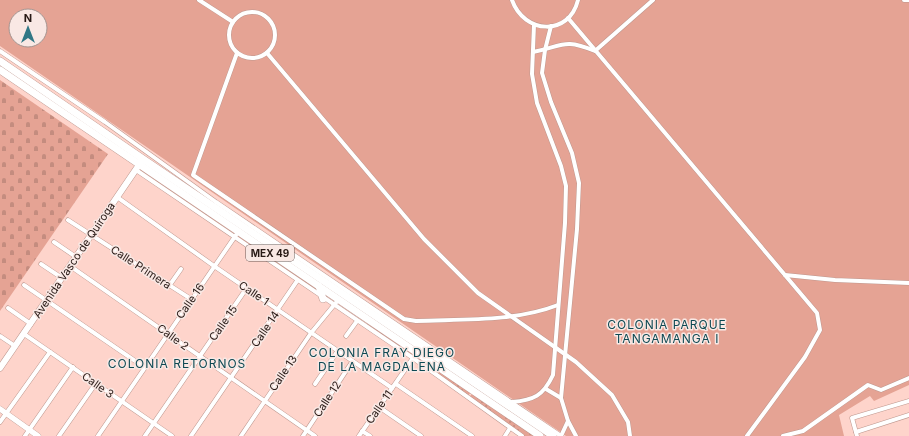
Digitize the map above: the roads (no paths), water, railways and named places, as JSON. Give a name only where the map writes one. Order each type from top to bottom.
[{"type":"main road","name":"MEX 49","points":[[0,61],[85,120],[117,145],[157,180],[182,197],[202,203]]},
{"type":"main road","name":"MEX 49","points":[[0,70],[117,145]]},
{"type":"main road","name":"MEX 49","points":[[139,164],[202,203],[238,231],[267,247],[476,388],[540,436]]},
{"type":"main road","name":"Avenida Vasco de Quiroga","points":[[0,368],[139,164]]},
{"type":"main road","name":"MEX 49","points":[[267,247],[319,286],[340,296]]},
{"type":"main road","points":[[319,286],[323,299]]},
{"type":"main road","name":"MEX 49","points":[[476,388],[504,403],[553,436]]},
{"type":"street","points":[[199,0],[233,22]]},
{"type":"street","points":[[512,0],[520,16],[534,25],[551,26],[568,18],[573,12],[578,0]]},
{"type":"street","points":[[595,51],[653,0]]},
{"type":"street","points":[[904,0],[909,0]]},
{"type":"street","points":[[251,12],[265,16],[270,21],[275,34],[272,46],[267,53],[257,58],[250,58],[237,54],[229,40],[230,28],[233,22],[244,14],[251,12]]},
{"type":"street","points":[[568,18],[817,313],[820,330],[805,357],[747,436]]},
{"type":"street","points":[[504,403],[528,400],[538,396],[546,389],[553,375],[566,223],[566,186],[561,166],[538,103],[532,74],[534,25]]},
{"type":"street","points":[[551,26],[545,50],[542,73],[551,102],[572,153],[579,183],[577,229],[562,398],[568,421],[576,436]]},
{"type":"street","points":[[533,52],[545,50],[559,44],[576,44],[595,51]]},
{"type":"street","points":[[0,51],[145,151],[202,203],[238,231],[267,247],[297,281],[357,321]]},
{"type":"street","points":[[267,53],[424,239],[478,293],[576,362],[612,395],[628,422],[630,436]]},
{"type":"street","points":[[237,54],[192,175],[404,319],[416,321],[511,316],[546,310],[558,305]]},
{"type":"street","points":[[10,68],[15,61]]},
{"type":"street","points":[[85,120],[90,112]]},
{"type":"street","name":"Avenida Vasco de Quiroga","points":[[139,164],[145,151]]},
{"type":"street","name":"Calle 1","points":[[117,197],[246,289],[392,388]]},
{"type":"street","points":[[202,203],[370,317],[512,402],[561,436],[568,421]]},
{"type":"street","name":"Calle Primera","points":[[68,220],[191,299]]},
{"type":"street","name":"Calle 16","points":[[98,436],[238,231]]},
{"type":"street","points":[[54,242],[76,257]]},
{"type":"street","points":[[41,264],[62,278]]},
{"type":"street","name":"Calle 2","points":[[70,266],[168,333],[199,357],[315,436]]},
{"type":"street","points":[[169,286],[181,269]]},
{"type":"street","points":[[785,275],[835,280],[909,283]]},
{"type":"street","name":"Calle 14","points":[[191,436],[297,281]]},
{"type":"street","points":[[24,285],[144,367]]},
{"type":"street","name":"Calle 15","points":[[145,436],[246,289]]},
{"type":"street","name":"Calle 13","points":[[242,436],[264,401],[311,333],[334,306],[340,296]]},
{"type":"street","points":[[8,308],[31,324]]},
{"type":"street","points":[[346,336],[357,321],[370,317]]},
{"type":"street","points":[[370,317],[412,358],[522,436]]},
{"type":"street","name":"Calle 3","points":[[24,334],[172,436]]},
{"type":"street","points":[[0,336],[15,346]]},
{"type":"street","points":[[0,422],[50,352]]},
{"type":"street","points":[[315,384],[337,352]]},
{"type":"street","name":"Calle 11","points":[[359,436],[396,384],[412,358]]},
{"type":"street","name":"Calle 12","points":[[303,436],[352,362]]},
{"type":"street","points":[[24,436],[73,367]]},
{"type":"street","points":[[783,436],[808,428],[868,385],[881,390],[909,378]]},
{"type":"street","points":[[59,436],[96,383]]},
{"type":"street","points":[[396,384],[472,436]]},
{"type":"street","points":[[468,399],[476,388]]},
{"type":"street","points":[[546,389],[562,398]]},
{"type":"street","points":[[909,401],[852,418],[857,434],[909,415]]},
{"type":"street","points":[[379,407],[421,436]]},
{"type":"street","points":[[0,409],[38,436]]},
{"type":"street","points":[[505,436],[510,428]]},
{"type":"street","points":[[362,431],[370,436]]},
{"type":"district","name":"COLONIA PARQUE TANGAMANGA I","points":[[667,332]]},
{"type":"district","name":"COLONIA FRAY DIEGO DE LA MAGDALENA","points":[[382,360]]},
{"type":"district","name":"COLONIA RETORNOS","points":[[177,364]]}]
